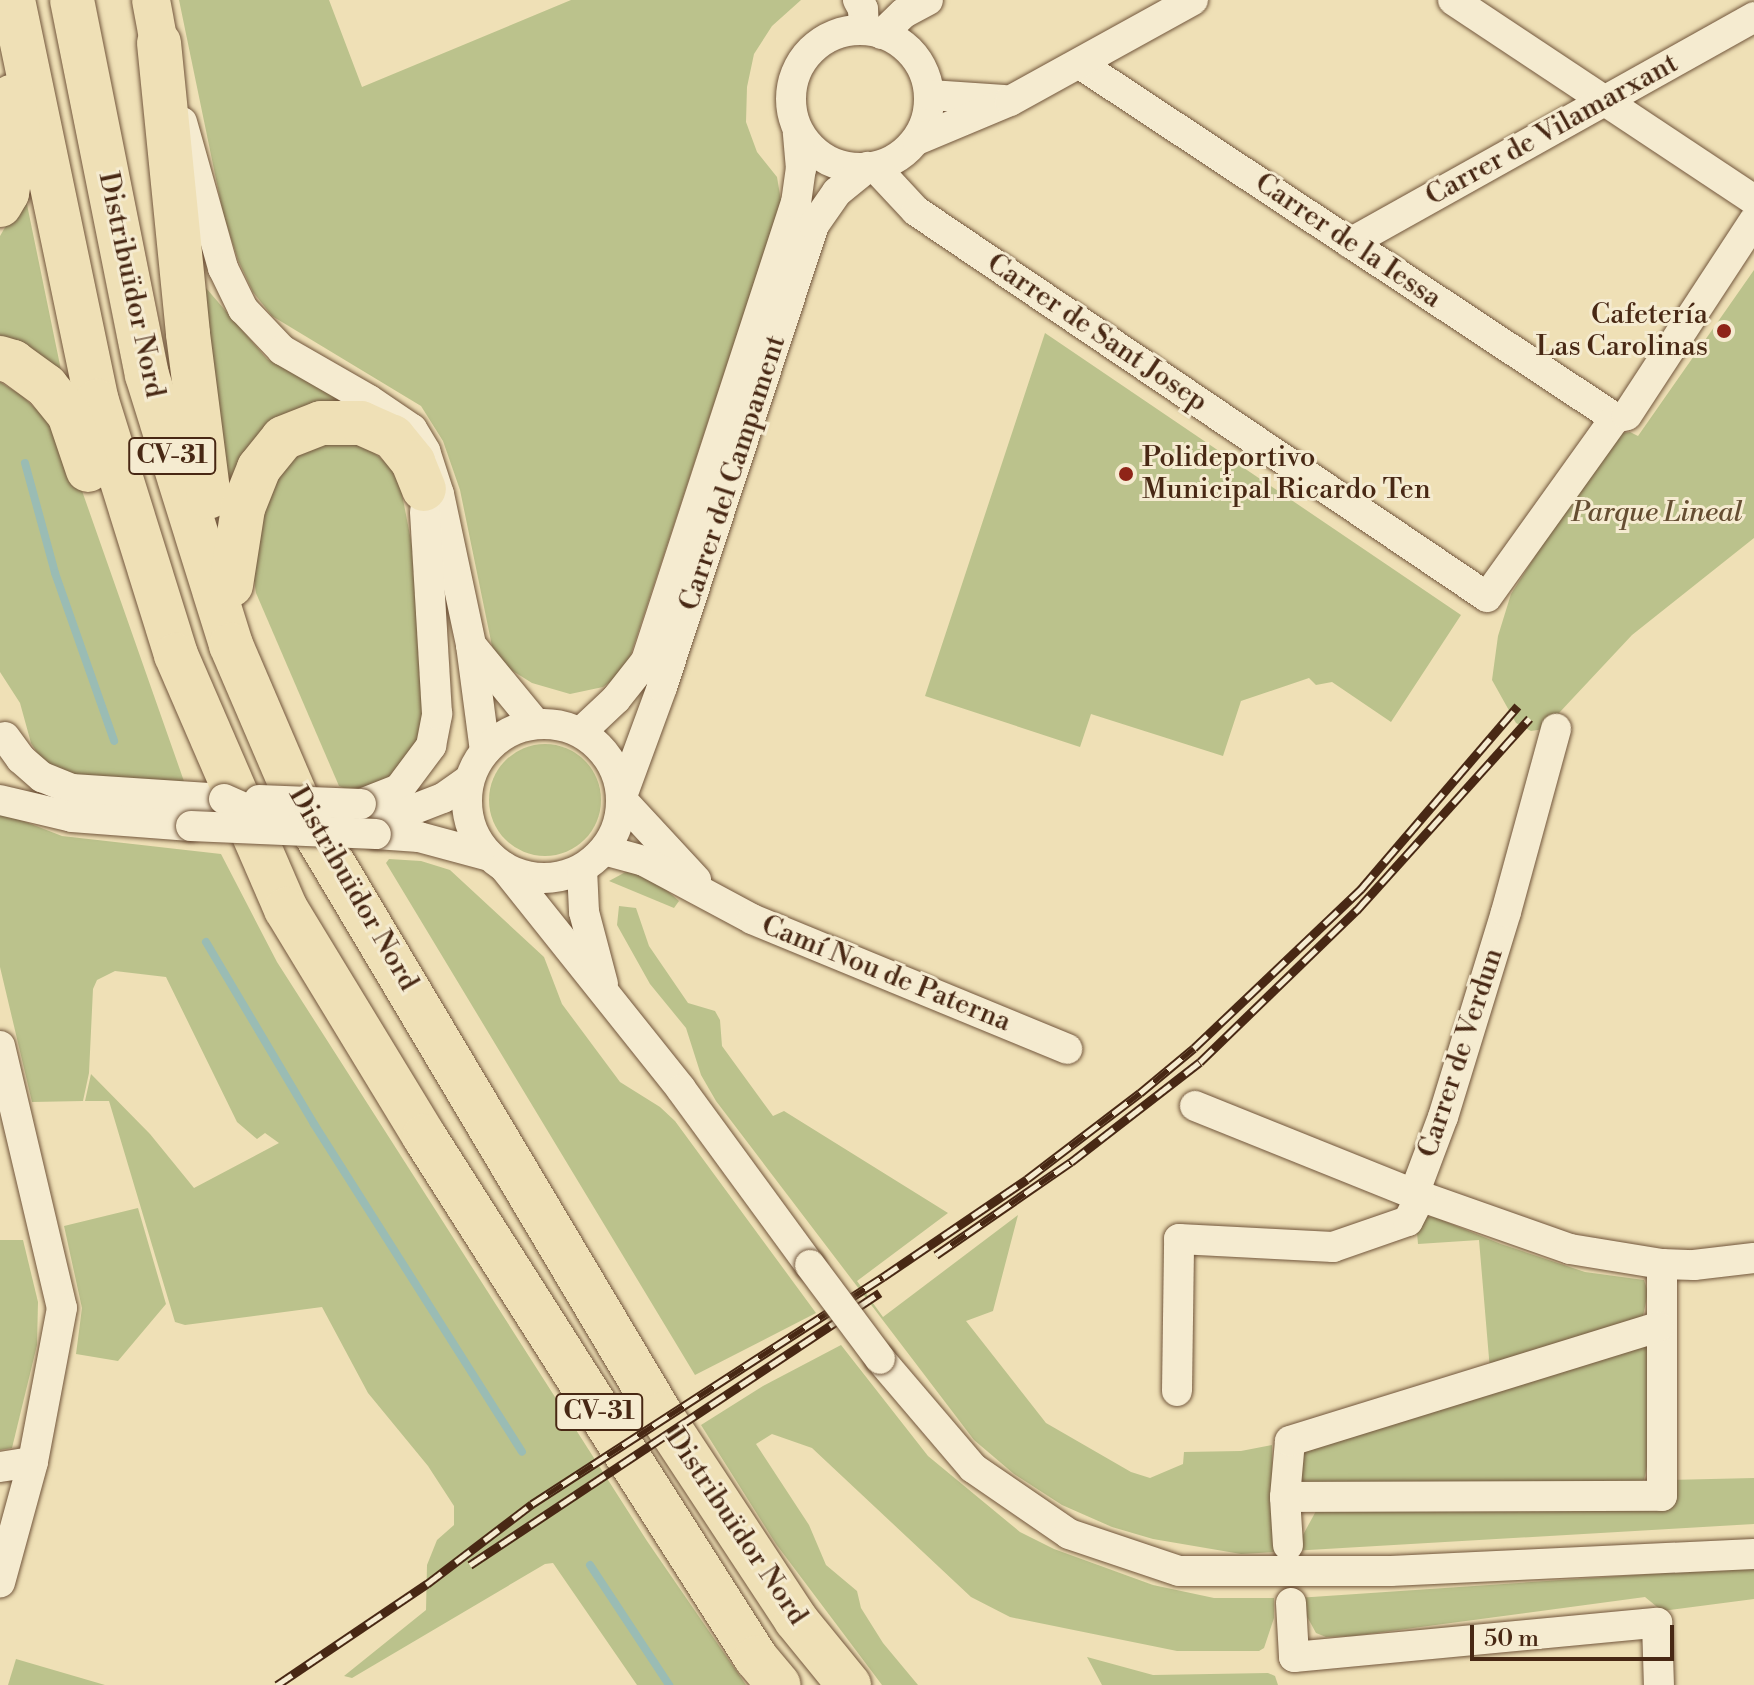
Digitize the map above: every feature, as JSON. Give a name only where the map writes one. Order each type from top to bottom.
[{"type":"highway","name":"Distribuïdor Nord","points":[[13,0],[97,401],[176,655],[286,909],[432,1149],[756,1658],[779,1685]]},
{"type":"highway","name":"Distribuïdor Nord","points":[[72,0],[147,375],[231,645],[302,811],[350,885],[661,1415],[796,1620],[849,1685]]},
{"type":"highway","points":[[0,36],[18,128],[7,193],[0,205]]},
{"type":"highway","points":[[159,43],[204,481],[231,585],[252,641],[330,801],[350,885]]},
{"type":"highway","points":[[0,358],[13,362],[46,386],[69,414],[155,660],[214,747]]},
{"type":"highway","points":[[231,585],[243,508],[259,468],[283,438],[321,423],[361,423],[393,437],[413,462],[424,489]]},
{"type":"main road","points":[[151,0],[159,43]]},
{"type":"street","points":[[858,0],[873,32]]},
{"type":"street","points":[[873,32],[928,0]]},
{"type":"street","points":[[917,140],[927,118],[930,95],[924,72],[912,52],[893,38],[849,30],[828,38],[810,50],[797,68],[791,89],[791,111],[798,132],[813,150],[832,163],[871,167],[900,156],[917,140],[1010,101],[1193,0]]},
{"type":"street","points":[[1453,0],[1754,200]]},
{"type":"street","name":"Carrer de Vilamarxant","points":[[1350,243],[1754,17]]},
{"type":"street","points":[[159,43],[223,268],[243,309],[282,350],[369,400],[412,429],[425,451],[439,494],[471,645],[485,751]]},
{"type":"street","name":"Carrer de la Iessa","points":[[1080,64],[1615,418]]},
{"type":"street","points":[[930,95],[1010,101]]},
{"type":"street","name":"Carrer del Campament","points":[[581,732],[616,699],[646,661],[796,203],[801,169],[798,132]]},
{"type":"street","name":"Carrer del Campament","points":[[622,798],[662,687],[814,225],[837,192],[871,167]]},
{"type":"street","name":"Carrer de Sant Josep","points":[[871,167],[916,211],[1487,597],[1615,418]]},
{"type":"street","points":[[1615,418],[1627,415],[1754,221]]},
{"type":"street","points":[[424,489],[447,542]]},
{"type":"street","points":[[368,819],[399,789],[431,746],[437,714],[424,489]]},
{"type":"street","points":[[471,645],[536,724]]},
{"type":"street","points":[[605,990],[584,912],[593,860],[615,833],[622,798],[613,764],[599,746],[581,732],[557,724],[517,728],[485,751],[469,780],[466,801],[469,821],[497,862],[605,990],[880,1359],[973,1468],[1069,1534],[1179,1571],[1391,1571],[1754,1554]]},
{"type":"street","name":"Carrer de Verdun","points":[[1418,1195],[1506,912],[1556,729]]},
{"type":"street","points":[[2,737],[42,777],[72,789],[224,799],[368,819],[543,879],[593,860]]},
{"type":"street","points":[[0,800],[72,817],[191,826],[368,819],[399,815],[443,798],[469,780]]},
{"type":"street","name":"Camí Nou de Paterna","points":[[622,798],[708,893]]},
{"type":"street","name":"Camí Nou de Paterna","points":[[593,860],[644,861],[752,919],[1067,1049]]},
{"type":"street","points":[[0,1046],[62,1308],[33,1462],[0,1583]]},
{"type":"street","points":[[1195,1106],[1418,1195],[1570,1249],[1662,1264],[1694,1265],[1754,1258]]},
{"type":"street","points":[[1177,1391],[1179,1239],[1333,1247],[1408,1221],[1418,1195]]},
{"type":"street","points":[[1285,1497],[1662,1496],[1659,1327],[1662,1264]]},
{"type":"street","points":[[1288,1545],[1285,1497],[1290,1441],[1659,1327]]},
{"type":"street","points":[[0,1467],[33,1462]]},
{"type":"street","points":[[1291,1603],[1294,1657],[1657,1623],[1659,1685]]},
{"type":"green space","points":[[179,0],[329,0],[362,87],[571,0],[801,0],[772,26],[754,54],[747,87],[746,122],[757,152],[777,177],[781,201],[630,657],[618,676],[603,687],[570,694],[532,683],[505,666],[492,646],[460,490],[443,441],[421,406],[272,316],[253,292],[238,260],[223,213]]},
{"type":"green space","points":[[23,185],[61,370],[0,335],[0,236],[18,205]]},
{"type":"green space","name":"Parque Lineal","points":[[1754,270],[1754,538],[1632,635],[1544,729],[1531,731],[1516,723],[1492,680],[1498,636],[1511,594],[1613,434],[1630,432],[1638,436]]},
{"type":"green space","points":[[206,288],[267,359],[348,403],[229,497],[211,438]]},
{"type":"green space","name":"Polideportivo Municipal Ricardo Ten","points":[[1045,333],[1461,615],[1391,722],[1332,682],[1316,685],[1309,678],[1241,701],[1223,756],[1091,714],[1080,747],[925,696]]},
{"type":"green space","points":[[0,382],[21,395],[52,424],[74,468],[186,787],[70,775],[41,759],[31,743],[20,703],[0,672]]},
{"type":"green space","points":[[343,441],[367,447],[390,466],[401,489],[414,556],[424,714],[417,746],[398,775],[353,792],[339,786],[256,593],[250,554],[255,519],[290,457],[316,443]]},
{"type":"green space","points":[[545,744],[567,748],[585,760],[597,778],[601,800],[597,822],[585,840],[567,852],[545,856],[523,852],[505,840],[493,822],[489,800],[493,778],[505,760],[523,748]]},
{"type":"green space","points":[[0,812],[62,836],[221,854],[277,962],[647,1541],[746,1685],[637,1685],[553,1563],[545,1564],[352,1678],[344,1676],[426,1610],[427,1565],[437,1540],[454,1525],[454,1506],[428,1466],[368,1393],[322,1307],[185,1325],[175,1322],[109,1101],[85,1101],[91,1074],[150,1134],[194,1188],[279,1143],[265,1133],[257,1139],[237,1122],[166,977],[115,971],[97,980],[93,989],[89,1073],[83,1101],[32,1102],[0,967]]},
{"type":"green space","points":[[389,859],[421,861],[450,870],[544,957],[562,1004],[620,1082],[660,1107],[675,1121],[816,1313],[695,1375],[386,863]]},
{"type":"green space","points":[[633,868],[656,881],[679,901],[674,908],[609,881]]},
{"type":"green space","points":[[619,906],[636,908],[649,946],[688,1003],[715,1011],[720,1020],[722,1046],[773,1116],[784,1111],[948,1213],[857,1281],[883,1317],[1018,1215],[993,1311],[966,1321],[1046,1423],[1131,1472],[1150,1478],[1183,1464],[1184,1452],[1241,1451],[1272,1445],[1274,1549],[1297,1546],[1316,1511],[1668,1480],[1754,1478],[1754,1524],[1241,1554],[1153,1539],[1112,1527],[1062,1505],[1014,1474],[974,1440],[716,1101],[701,1075],[686,1028],[650,984],[617,925]]},
{"type":"green space","points":[[138,1208],[166,1304],[118,1361],[76,1354],[82,1308],[64,1226]]},
{"type":"green space","points":[[1422,1217],[1434,1217],[1501,1244],[1585,1272],[1644,1280],[1648,1292],[1642,1321],[1490,1370],[1479,1240],[1418,1244],[1416,1222]]},
{"type":"green space","points":[[0,1240],[23,1240],[38,1302],[37,1345],[12,1448],[0,1450]]},
{"type":"green space","points":[[1649,1340],[1650,1452],[1644,1480],[1635,1486],[1300,1483],[1300,1449]]},
{"type":"green space","points":[[841,1345],[928,1456],[1020,1532],[1054,1549],[1153,1585],[1214,1598],[1274,1598],[1274,1618],[1264,1648],[1259,1651],[1177,1651],[1010,1617],[971,1597],[812,1448],[772,1434],[756,1444],[809,1525],[826,1565],[857,1591],[861,1608],[883,1643],[918,1685],[882,1685],[776,1544],[701,1425],[763,1386]]},
{"type":"green space","points":[[1754,1567],[1754,1599],[1662,1611],[1645,1597],[1353,1636],[1326,1637],[1316,1633],[1297,1598]]},
{"type":"green space","points":[[1087,1657],[1153,1675],[1268,1673],[1275,1676],[1278,1685],[1102,1685]]},
{"type":"green space","points":[[16,1659],[105,1685],[8,1685]]},
{"type":"waterway","points":[[25,463],[55,573],[114,741]]},
{"type":"waterway","points":[[206,942],[314,1124],[522,1452]]},
{"type":"waterway","points":[[590,1565],[669,1685]]},
{"type":"railway","points":[[277,1685],[427,1584],[532,1504],[883,1277],[1027,1179],[1140,1093],[1194,1048],[1361,889],[1518,706]]},
{"type":"railway","points":[[936,1255],[1071,1162],[1200,1062],[1357,910],[1530,718]]},
{"type":"railway","points":[[470,1565],[880,1293]]},
{"type":"place","name":"Cafetería Las Carolinas","points":[[1724,331]]},
{"type":"place","name":"Polideportivo Municipal Ricardo Ten","points":[[1126,474]]}]
